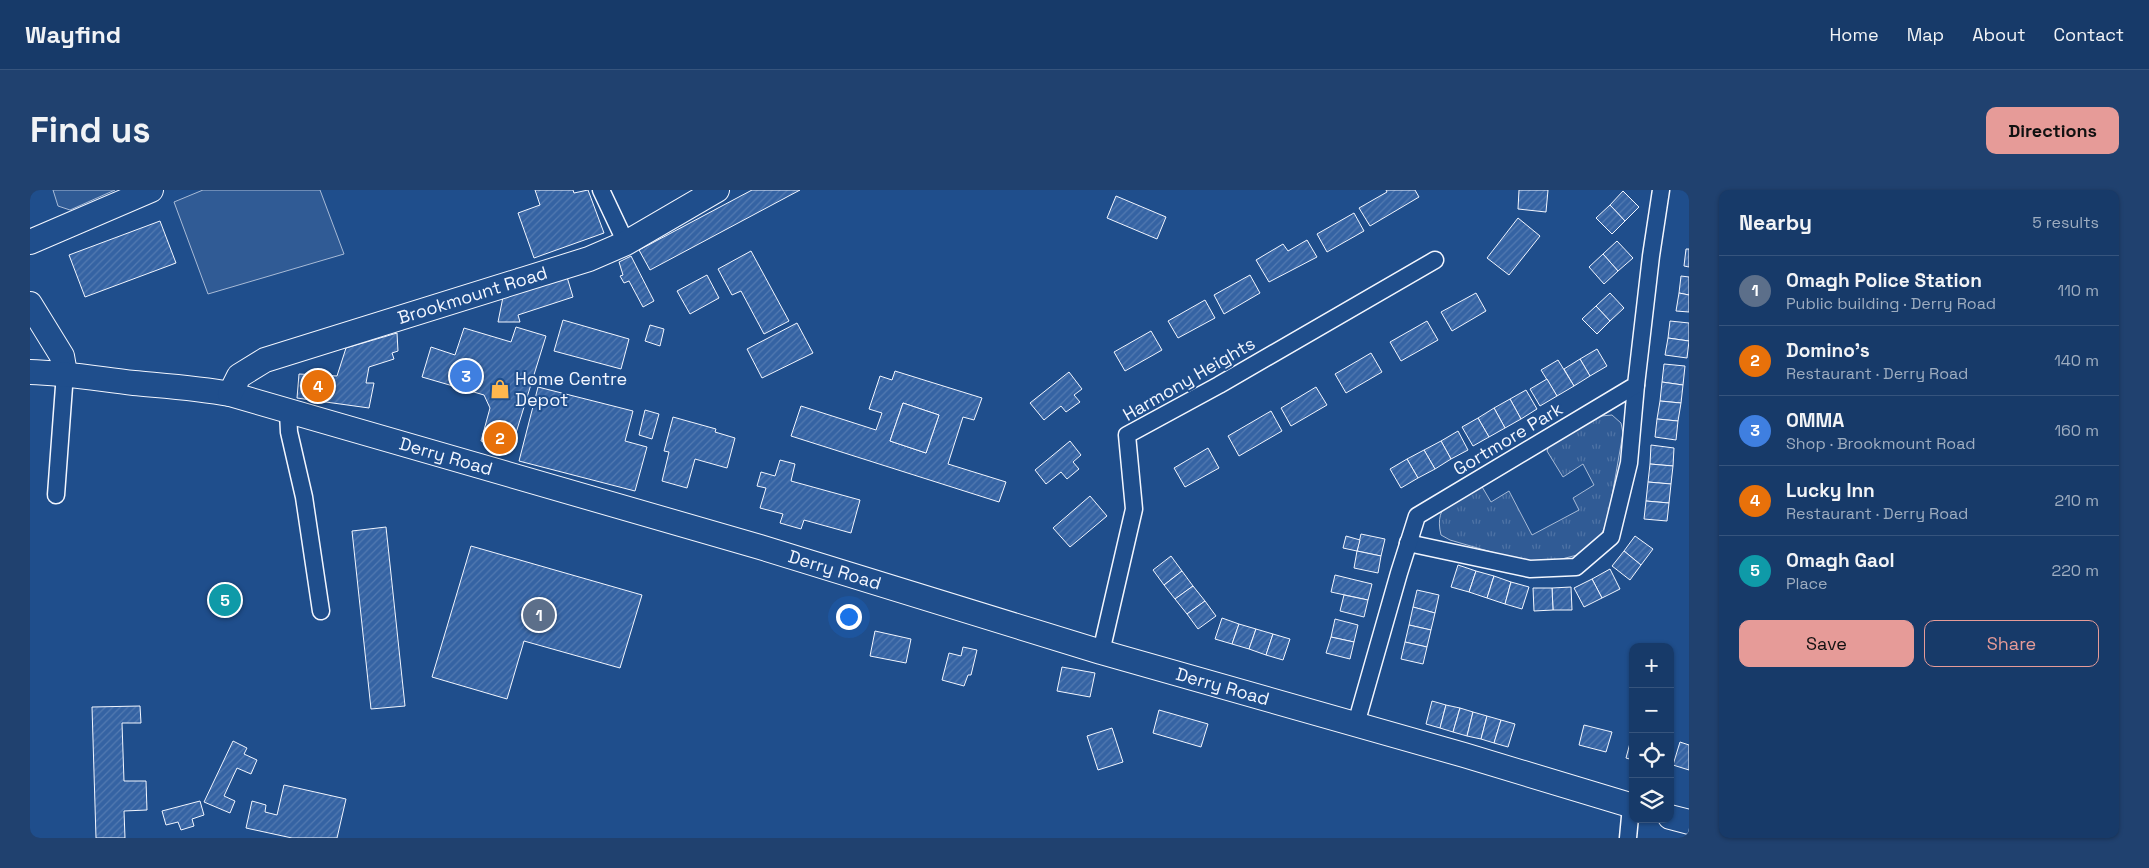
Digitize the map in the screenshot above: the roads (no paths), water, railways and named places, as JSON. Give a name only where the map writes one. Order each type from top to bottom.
[{"type":"main road","points":[[30,242],[152,190]]},
{"type":"main road","name":"Brookmount Road","points":[[230,394],[239,376],[265,360],[589,259],[626,243],[717,190]]},
{"type":"main road","points":[[30,304],[62,356],[65,374]]},
{"type":"main road","name":"Derry Road","points":[[30,372],[65,374],[230,394],[760,547],[1101,652],[1464,755],[1629,805]]},
{"type":"main road","points":[[1674,818],[1689,822]]},
{"type":"street","points":[[601,190],[626,243]]},
{"type":"street","points":[[1408,543],[1530,569],[1576,567],[1610,537],[1629,463],[1636,385],[1660,190]]},
{"type":"street","name":"Harmony Heights","points":[[1101,652],[1134,508],[1127,435],[1219,385],[1435,260]]},
{"type":"street","points":[[56,495],[65,374]]},
{"type":"street","name":"Gortmore Park","points":[[1356,724],[1417,516],[1636,385]]},
{"type":"street","points":[[288,412],[289,432],[304,497],[321,611]]},
{"type":"street","points":[[1628,838],[1630,823]]},
{"type":"place","name":"OMMA","points":[[466,376]]},
{"type":"place","name":"Lucky Inn","points":[[318,386]]},
{"type":"place","name":"Home Centre Depot","points":[[500,389]]},
{"type":"place","name":"Domino's","points":[[500,438]]},
{"type":"place","name":"Omagh Gaol","points":[[225,600]]},
{"type":"place","name":"Omagh Police Station","points":[[539,615]]}]
